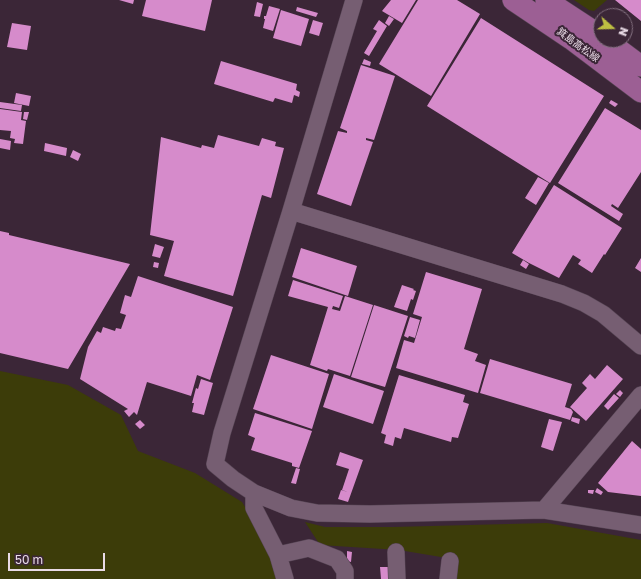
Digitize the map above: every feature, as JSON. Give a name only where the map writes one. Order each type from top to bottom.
[{"type":"main road","name":"箕島高松線","points":[[513,0],[571,39],[641,92]]},
{"type":"main road","name":"箕島高松線","points":[[546,0],[593,31]]},
{"type":"main road","name":"箕島高松線","points":[[617,48],[641,66]]},
{"type":"street","points":[[354,0],[291,211],[222,433],[215,464],[232,479],[254,492],[291,508],[317,513],[370,514],[544,510],[641,525]]},
{"type":"street","points":[[291,211],[562,294],[584,303],[603,314],[641,346]]},
{"type":"street","points":[[544,510],[641,395]]},
{"type":"street","points":[[254,492],[254,508],[278,555],[285,579]]},
{"type":"street","points":[[278,555],[309,548],[337,559],[345,571],[345,579]]},
{"type":"street","points":[[396,552],[397,579]]},
{"type":"street","points":[[448,579],[450,561]]},
{"type":"shaded area","points":[[574,0],[607,0],[598,8],[593,8],[593,11],[589,10]]},
{"type":"shaded area","points":[[0,371],[68,385],[121,415],[138,451],[195,473],[242,502],[272,551],[280,579],[0,579]]},
{"type":"shaded area","points":[[305,522],[325,527],[393,527],[547,523],[641,540],[641,579],[451,579],[453,559],[399,550],[320,545]]},
{"type":"building","points":[[119,0],[134,0],[133,4]]},
{"type":"building","points":[[146,0],[212,0],[205,31],[142,16]]},
{"type":"building","points":[[391,0],[416,0],[402,23],[382,11]]},
{"type":"building","points":[[418,0],[457,0],[480,14],[431,96],[379,64]]},
{"type":"building","points":[[615,0],[641,0],[641,21],[633,15],[633,8],[625,8]]},
{"type":"building","points":[[257,2],[263,4],[260,17],[254,16]]},
{"type":"building","points":[[269,6],[280,9],[273,31],[263,28],[265,19],[264,16],[266,16]]},
{"type":"building","points":[[297,7],[318,13],[316,17],[296,11]]},
{"type":"building","points":[[281,10],[309,19],[301,46],[273,38]]},
{"type":"building","points":[[389,16],[394,19],[389,26],[385,23]]},
{"type":"building","points":[[481,18],[604,96],[550,183],[427,106]]},
{"type":"building","points":[[313,20],[323,23],[319,36],[309,33]]},
{"type":"building","points":[[379,20],[387,26],[369,56],[364,53],[377,31],[373,29]]},
{"type":"building","points":[[12,23],[31,26],[27,50],[7,47]]},
{"type":"building","points":[[364,59],[371,62],[370,66],[362,64]]},
{"type":"building","points":[[221,61],[297,84],[296,90],[300,92],[299,97],[294,95],[292,103],[275,98],[273,102],[214,84]]},
{"type":"building","points":[[361,65],[395,76],[374,140],[366,138],[366,140],[373,142],[351,206],[317,194],[338,131],[347,133],[347,131],[340,128]]},
{"type":"building","points":[[16,93],[31,96],[29,106],[14,103]]},
{"type":"building","points":[[611,100],[618,104],[615,107],[609,103]]},
{"type":"building","points":[[0,102],[22,105],[21,111],[0,108]]},
{"type":"building","points":[[605,108],[641,130],[641,172],[618,208],[612,204],[611,206],[623,214],[619,221],[558,183]]},
{"type":"building","points":[[0,109],[22,112],[21,120],[26,121],[23,144],[14,143],[15,139],[10,138],[11,131],[0,130]]},
{"type":"building","points":[[24,112],[29,112],[27,120],[23,119]]},
{"type":"building","points":[[218,135],[259,146],[262,138],[276,142],[275,146],[284,148],[271,198],[262,195],[233,296],[164,276],[174,241],[150,235],[161,137],[201,148],[202,145],[214,148]]},
{"type":"building","points":[[0,139],[11,141],[10,150],[0,148]]},
{"type":"building","points":[[45,143],[67,148],[66,156],[44,151]]},
{"type":"building","points":[[73,150],[81,154],[78,161],[70,157]]},
{"type":"building","points":[[538,177],[549,183],[536,205],[525,198]]},
{"type":"building","points":[[554,185],[622,228],[592,273],[578,264],[581,260],[573,255],[559,278],[512,253]]},
{"type":"building","points":[[0,231],[9,233],[9,235],[130,264],[68,369],[0,353]]},
{"type":"building","points":[[155,244],[164,247],[160,258],[152,256]]},
{"type":"building","points":[[301,248],[357,266],[348,296],[292,277]]},
{"type":"building","points":[[641,258],[641,272],[635,268]]},
{"type":"building","points":[[523,260],[529,264],[526,269],[520,265]]},
{"type":"building","points":[[154,262],[159,263],[158,268],[153,267]]},
{"type":"building","points":[[426,272],[482,289],[464,349],[478,354],[475,361],[486,365],[478,393],[396,368],[404,340],[414,343],[422,317],[413,314]]},
{"type":"building","points":[[138,276],[233,307],[210,380],[197,375],[191,396],[147,382],[137,415],[134,412],[129,417],[124,411],[128,409],[80,379],[88,347],[97,331],[101,333],[103,327],[115,331],[116,328],[121,329],[126,315],[120,313],[125,295],[131,297]]},
{"type":"building","points":[[293,280],[343,296],[339,308],[333,306],[332,309],[340,311],[345,296],[373,305],[350,376],[328,369],[327,371],[310,365],[328,307],[288,296]]},
{"type":"building","points":[[402,285],[416,291],[413,300],[411,299],[407,311],[394,307]]},
{"type":"building","points":[[374,305],[408,316],[385,387],[351,377]]},
{"type":"building","points":[[410,317],[420,320],[415,338],[409,336],[408,338],[404,336]]},
{"type":"building","points":[[271,355],[329,374],[312,429],[253,409]]},
{"type":"building","points":[[490,359],[572,384],[565,407],[571,409],[573,412],[570,420],[480,393]]},
{"type":"building","points":[[607,365],[623,379],[586,421],[570,407],[587,388],[582,383],[590,374],[595,379]]},
{"type":"building","points":[[334,374],[384,391],[373,424],[323,407]]},
{"type":"building","points":[[399,375],[465,395],[463,402],[469,404],[458,438],[452,437],[451,442],[404,428],[401,439],[395,437],[393,446],[384,443],[386,435],[381,433]]},
{"type":"building","points":[[201,379],[213,383],[204,415],[192,412],[194,403],[192,403],[196,388],[198,389]]},
{"type":"building","points":[[620,390],[623,393],[620,397],[616,394]]},
{"type":"building","points":[[614,394],[619,398],[608,410],[604,406]]},
{"type":"building","points":[[255,413],[312,431],[299,468],[292,466],[292,463],[251,450],[255,438],[248,435]]},
{"type":"building","points":[[572,417],[580,419],[579,424],[571,421]]},
{"type":"building","points":[[549,419],[562,422],[553,451],[541,447]]},
{"type":"building","points":[[140,420],[145,425],[140,429],[135,424]]},
{"type":"building","points":[[632,441],[641,449],[641,496],[608,492],[598,483]]},
{"type":"building","points":[[340,452],[363,460],[348,502],[338,499],[341,490],[348,492],[342,490],[349,469],[336,465]]},
{"type":"building","points":[[296,468],[300,469],[296,484],[291,483]]},
{"type":"building","points":[[597,488],[603,492],[601,495],[595,492]]},
{"type":"building","points":[[588,490],[594,490],[593,494],[588,493]]},
{"type":"building","points":[[347,551],[352,552],[351,562],[347,561]]},
{"type":"building","points":[[380,567],[392,567],[393,579],[381,579]]}]
